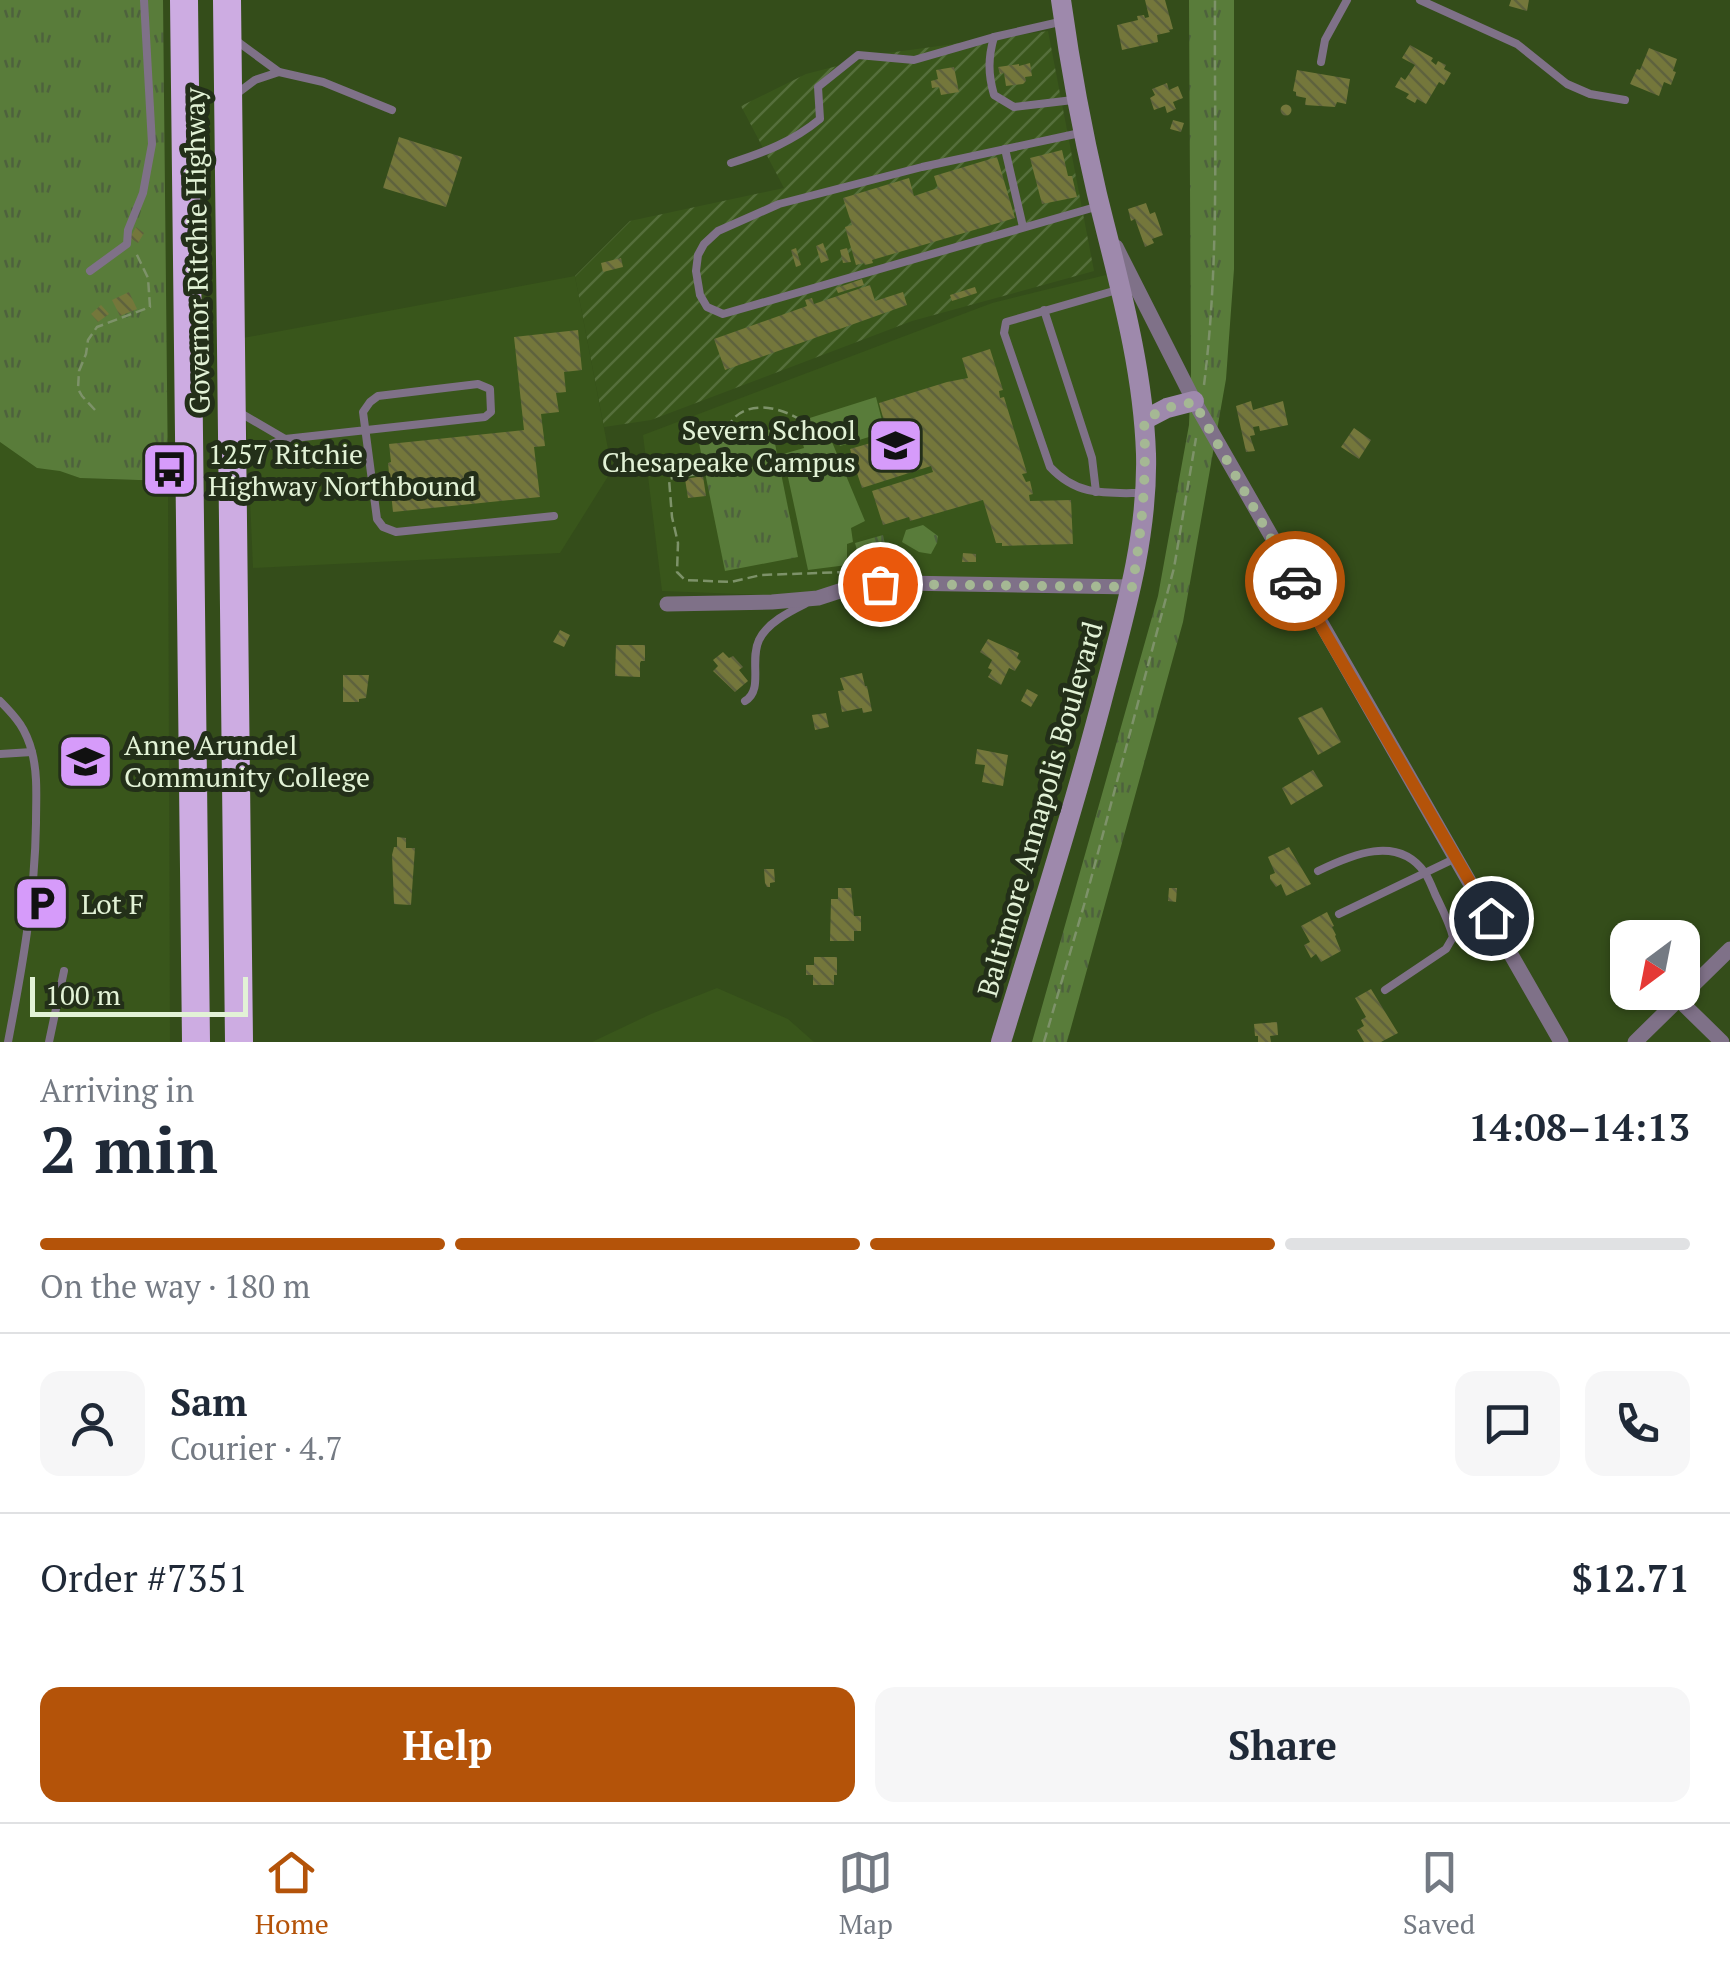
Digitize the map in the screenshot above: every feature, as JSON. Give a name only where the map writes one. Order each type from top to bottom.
[{"type":"highway","name":"Governor Ritchie Highway","points":[[184,0],[196,1042]]},
{"type":"highway","name":"Governor Ritchie Highway","points":[[227,0],[239,1042]]},
{"type":"street","name":"Baltimore Annapolis Boulevard","points":[[1001,1042],[1080,781],[1132,587],[1144,493],[1144,420],[1135,355],[1084,132],[1062,10]]},
{"type":"street","points":[[1107,231],[1561,1042]]},
{"type":"street","points":[[1144,420],[1198,397]]},
{"type":"street","points":[[667,604],[818,598],[858,585],[901,583],[1132,587]]},
{"type":"street","points":[[1700,978],[1730,949]]},
{"type":"street","points":[[1635,1042],[1667,1010]]},
{"type":"street","points":[[1689,1010],[1722,1042]]},
{"type":"lane","points":[[90,270],[127,244],[128,230],[143,194],[152,144],[144,0]]},
{"type":"lane","points":[[1321,62],[1325,40],[1347,0]]},
{"type":"lane","points":[[1420,0],[1517,44],[1567,84],[1590,94],[1625,100]]},
{"type":"lane","points":[[731,163],[800,135],[820,119],[818,87],[858,55],[914,60],[994,37],[1062,10]]},
{"type":"lane","points":[[227,32],[279,72],[323,82],[392,110]]},
{"type":"lane","points":[[994,37],[988,76],[994,95],[1014,107],[1078,100]]},
{"type":"lane","points":[[228,100],[255,80],[279,72]]},
{"type":"lane","points":[[1084,132],[922,166],[780,204],[718,231],[704,244],[696,270],[700,296],[707,307],[722,314],[1100,206]]},
{"type":"lane","points":[[1005,149],[1024,228]]},
{"type":"lane","points":[[1121,289],[1006,322],[1004,333],[1050,467],[1080,490],[1144,493]]},
{"type":"lane","points":[[1044,310],[1092,458],[1096,492]]},
{"type":"lane","points":[[232,458],[285,439],[364,432],[484,417],[491,412],[490,389],[478,384],[378,396],[370,402],[363,412],[364,432],[377,520],[396,532],[554,516]]},
{"type":"lane","points":[[232,408],[285,439]]},
{"type":"lane","points":[[745,700],[756,692],[754,655],[760,636],[790,612],[818,598]]},
{"type":"lane","points":[[0,701],[28,734],[36,792],[35,876],[8,1042]]},
{"type":"lane","points":[[0,754],[32,752]]},
{"type":"lane","points":[[1318,871],[1368,851],[1393,851],[1410,858],[1425,873],[1454,937],[1446,949],[1385,990]]},
{"type":"lane","points":[[1338,914],[1456,858]]},
{"type":"lane","points":[[49,1042],[64,971]]},
{"type":"path","points":[[1198,397],[1209,346],[1214,250],[1215,0]]},
{"type":"path","points":[[96,410],[78,389],[78,371],[88,340],[97,327],[150,308],[148,278],[127,244]]},
{"type":"path","points":[[801,420],[770,408],[740,413],[724,431],[724,458],[720,465],[668,478],[678,543],[677,572],[685,580],[730,582],[765,574],[857,572]]},
{"type":"path","points":[[1044,1042],[1174,568],[1198,425]]},
{"type":"path","points":[[882,569],[901,566],[912,557]]},
{"type":"shaded area","points":[[1048,31],[1094,271],[912,321],[651,420],[604,427],[575,276],[630,221],[784,188],[741,106],[806,74],[888,53]]},
{"type":"shaded area","name":"Severn School Chesapeake Campus","points":[[1118,272],[1143,412],[1132,587],[901,583],[818,597],[662,591],[643,435],[992,303]]},
{"type":"shaded area","points":[[575,276],[612,470],[560,553],[253,568],[243,338]]},
{"type":"shaded area","name":"Anne Arundel Community College","points":[[0,442],[37,468],[60,470],[80,478],[168,481],[170,1042],[0,1042]]},
{"type":"shaded area","points":[[717,988],[788,1019],[814,1042],[592,1042],[651,1014]]},
{"type":"green space","points":[[0,0],[163,0],[168,481],[80,478],[37,468],[0,442]]},
{"type":"green space","points":[[1189,0],[1234,0],[1234,269],[1226,379],[1183,622],[1067,1042],[1032,1042],[1158,596],[1189,425]]},
{"type":"green space","points":[[876,397],[885,432],[840,446],[837,440],[832,442],[865,521],[851,528],[853,542],[847,544],[847,565],[808,570],[783,454],[804,448],[797,422]]},
{"type":"green space","points":[[772,429],[798,557],[725,571],[699,443]]},
{"type":"green space","points":[[923,525],[938,536],[931,554],[902,542],[906,530]]},
{"type":"green space","points":[[883,535],[887,554],[860,561],[855,543]]},
{"type":"building","points":[[1145,0],[1165,0],[1173,29],[1157,35],[1158,42],[1122,50],[1117,25],[1138,20],[1137,16],[1149,17]]},
{"type":"building","points":[[1511,0],[1529,0],[1527,11],[1509,6]]},
{"type":"building","points":[[1410,45],[1433,58],[1431,61],[1436,65],[1438,61],[1446,65],[1444,69],[1451,73],[1444,85],[1439,82],[1426,104],[1417,99],[1415,103],[1406,98],[1409,94],[1395,87],[1415,65],[1402,58]]},
{"type":"building","points":[[1649,48],[1677,59],[1671,85],[1664,82],[1659,96],[1630,84]]},
{"type":"building","points":[[1030,63],[1032,76],[1025,77],[1023,84],[1006,86],[1004,73],[1000,74],[998,67]]},
{"type":"building","points":[[954,67],[959,92],[941,95],[939,87],[932,88],[931,81],[938,79],[936,70]]},
{"type":"building","points":[[1297,70],[1350,79],[1346,104],[1305,105],[1306,98],[1293,91]]},
{"type":"building","points":[[1167,83],[1169,90],[1178,86],[1183,98],[1173,102],[1176,109],[1167,113],[1165,106],[1154,110],[1150,98],[1155,95],[1152,89]]},
{"type":"building","points":[[1286,104],[1292,110],[1286,116],[1280,110]]},
{"type":"building","points":[[1173,120],[1184,123],[1181,132],[1170,129]]},
{"type":"building","points":[[399,137],[462,157],[446,207],[383,188]]},
{"type":"building","points":[[1062,150],[1077,197],[1042,204],[1030,158]]},
{"type":"building","points":[[997,157],[1015,218],[856,265],[845,227],[852,225],[843,198],[909,178],[914,196],[938,188],[934,176]]},
{"type":"building","points":[[1146,203],[1150,214],[1155,212],[1163,235],[1145,247],[1128,209]]},
{"type":"building","points":[[136,227],[144,233],[138,243],[130,238]]},
{"type":"building","points":[[823,243],[829,260],[821,263],[816,246]]},
{"type":"building","points":[[796,248],[801,265],[796,267],[791,250]]},
{"type":"building","points":[[847,248],[851,262],[843,263],[840,250]]},
{"type":"building","points":[[621,258],[623,267],[603,272],[601,263]]},
{"type":"building","points":[[862,279],[864,285],[838,293],[836,288]]},
{"type":"building","points":[[870,285],[875,301],[903,292],[907,305],[725,370],[714,339],[807,306],[805,300],[812,298],[814,304]]},
{"type":"building","points":[[975,287],[977,293],[952,301],[950,295]]},
{"type":"building","points":[[129,292],[137,309],[120,316],[112,300]]},
{"type":"building","points":[[101,305],[109,314],[98,322],[91,314]]},
{"type":"building","points":[[578,330],[582,370],[564,372],[566,392],[556,393],[559,412],[541,414],[545,446],[534,447],[540,497],[393,512],[389,444],[524,430],[514,337]]},
{"type":"building","name":"Severn School Chesapeake Campus","points":[[990,349],[1003,390],[999,391],[1000,398],[1004,397],[1027,473],[1022,474],[1026,482],[1030,481],[1030,501],[1071,500],[1073,544],[1002,546],[996,543],[983,500],[883,525],[872,491],[933,472],[931,466],[862,488],[854,464],[850,463],[850,449],[915,430],[913,424],[887,432],[879,403],[968,378],[962,358]]},
{"type":"building","points":[[1251,401],[1253,410],[1283,401],[1288,425],[1260,431],[1259,426],[1253,427],[1255,435],[1250,436],[1255,451],[1246,452],[1236,406]]},
{"type":"building","points":[[1354,428],[1371,440],[1359,459],[1341,447]]},
{"type":"building","points":[[703,476],[706,496],[688,498],[685,479]]},
{"type":"building","points":[[963,553],[976,554],[976,562],[962,562]]},
{"type":"building","points":[[560,630],[570,635],[564,647],[553,642]]},
{"type":"building","points":[[988,639],[1019,653],[1017,658],[1021,661],[1015,671],[1009,668],[1001,685],[988,677],[992,660],[980,652]]},
{"type":"building","points":[[616,645],[645,645],[640,677],[615,676]]},
{"type":"building","points":[[723,652],[743,667],[739,670],[748,681],[735,692],[713,671],[718,666],[713,660]]},
{"type":"building","points":[[862,673],[872,711],[863,713],[862,708],[842,712],[838,691],[844,690],[840,678]]},
{"type":"building","points":[[343,675],[369,675],[366,698],[343,702]]},
{"type":"building","points":[[1027,689],[1038,695],[1031,707],[1021,701]]},
{"type":"building","points":[[1322,707],[1341,742],[1318,755],[1298,718]]},
{"type":"building","points":[[826,713],[829,727],[815,730],[812,715]]},
{"type":"building","points":[[977,749],[1008,755],[1003,786],[982,782],[985,765],[975,764]]},
{"type":"building","points":[[1313,770],[1323,786],[1291,805],[1282,788]]},
{"type":"building","points":[[397,837],[406,838],[406,848],[415,848],[411,905],[394,904],[392,855]]},
{"type":"building","points":[[1289,847],[1311,884],[1286,896],[1281,884],[1276,887],[1270,879],[1275,873],[1268,857]]},
{"type":"building","points":[[764,869],[774,869],[775,882],[770,887],[765,883]]},
{"type":"building","points":[[838,888],[851,888],[854,916],[861,916],[861,931],[854,931],[854,941],[830,941],[831,899],[838,899]]},
{"type":"building","points":[[1169,888],[1177,888],[1176,902],[1168,901]]},
{"type":"building","points":[[1327,912],[1341,951],[1321,962],[1316,954],[1311,958],[1304,945],[1310,942],[1301,926]]},
{"type":"building","points":[[814,957],[837,957],[834,985],[813,985],[813,975],[806,975],[806,965],[814,965]]},
{"type":"building","points":[[1371,989],[1398,1033],[1381,1042],[1364,1042],[1357,1030],[1364,1026],[1361,1020],[1366,1017],[1355,998]]},
{"type":"building","points":[[1277,1022],[1278,1035],[1270,1036],[1271,1042],[1258,1042],[1254,1024]]},
{"type":"way so far","points":[[880,584],[1132,587],[1144,504],[1144,420],[1167,408],[1194,402],[1295,581]]},
{"type":"place","name":"Severn School Chesapeake Campus","points":[[895,446]]},
{"type":"place","name":"1257 Ritchie Highway Northbound","points":[[169,470]]},
{"type":"place","name":"Anne Arundel Community College","points":[[85,761]]},
{"type":"place","name":"Lot F","points":[[42,904]]},
{"type":"route","points":[[1295,581],[1491,918]]}]
